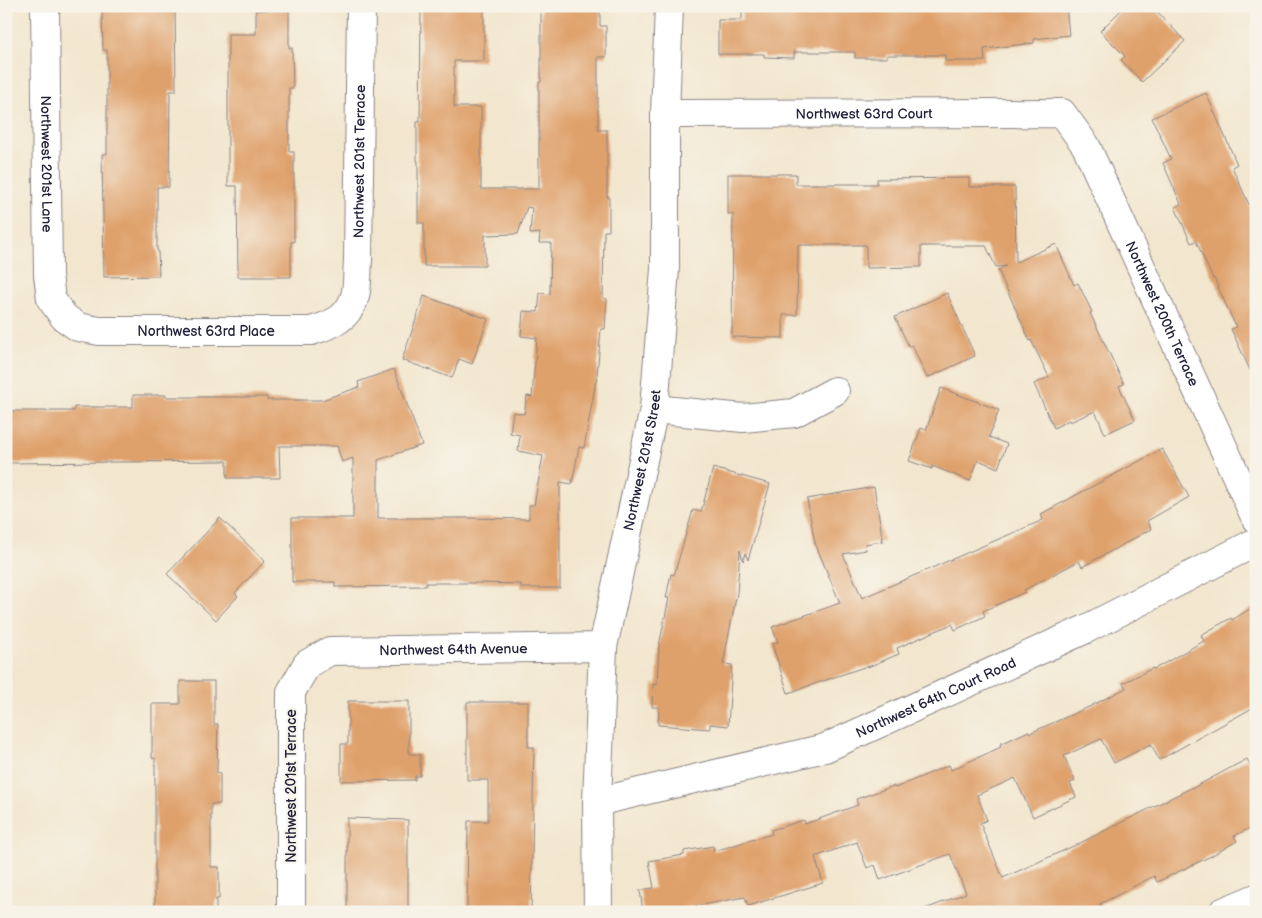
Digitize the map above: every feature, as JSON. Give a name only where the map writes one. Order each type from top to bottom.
[{"type":"street","name":"Northwest 201st Lane","points":[[45,6],[48,274],[51,299],[64,317]]},
{"type":"street","name":"Northwest 201st Terrace","points":[[346,314],[355,296],[358,260],[361,6]]},
{"type":"street","name":"Northwest 201st Street","points":[[598,912],[596,802],[603,647],[654,409],[665,269],[665,114],[669,6]]},
{"type":"street","name":"Northwest 63rd Court","points":[[665,114],[1062,113]]},
{"type":"street","name":"Northwest 200th Terrace","points":[[1062,113],[1086,146],[1256,519]]},
{"type":"street","name":"Northwest 63rd Place","points":[[64,317],[78,327],[99,331],[311,331],[329,326],[346,314]]},
{"type":"street","points":[[654,409],[743,418],[786,414],[794,413],[835,391]]},
{"type":"street","name":"Northwest 64th Court Road","points":[[596,802],[825,748],[1086,629],[1256,542]]},
{"type":"street","name":"Northwest 64th Avenue","points":[[307,664],[330,651],[603,647]]},
{"type":"street","name":"Northwest 201st Terrace","points":[[291,912],[291,692],[307,664]]},
{"type":"street","points":[[1224,912],[1256,898]]},
{"type":"building","points":[[421,6],[484,6],[484,61],[454,61],[454,107],[481,107],[481,189],[539,189],[541,6],[600,6],[600,26],[606,26],[606,57],[598,57],[598,130],[607,130],[607,197],[609,197],[609,231],[604,231],[603,298],[607,299],[605,329],[601,329],[597,375],[584,448],[579,447],[572,484],[560,482],[560,588],[521,588],[521,584],[479,583],[426,583],[426,586],[335,587],[335,582],[292,582],[292,518],[353,518],[353,458],[342,462],[337,446],[279,446],[280,478],[227,478],[227,461],[6,463],[6,411],[74,411],[74,407],[133,407],[133,395],[166,395],[166,397],[267,397],[267,400],[322,400],[359,387],[358,382],[394,369],[422,445],[378,460],[378,518],[529,519],[529,505],[534,505],[543,456],[518,451],[520,435],[510,433],[513,412],[524,414],[527,396],[532,397],[537,338],[521,336],[523,311],[538,312],[540,293],[550,294],[551,243],[539,243],[540,233],[530,234],[532,208],[527,207],[518,234],[485,235],[485,266],[424,266],[424,223],[418,223],[417,161],[417,122],[420,122]]},
{"type":"building","points":[[742,6],[1066,6],[1069,35],[1034,39],[1034,43],[984,49],[985,61],[945,61],[945,55],[887,55],[887,58],[855,58],[855,52],[794,52],[794,58],[764,57],[764,54],[718,54],[718,20],[742,20]]},
{"type":"building","points":[[1125,6],[1152,6],[1185,41],[1142,82],[1121,60],[1125,56],[1100,31]]},
{"type":"building","points":[[175,9],[176,91],[170,91],[169,187],[157,187],[159,276],[104,277],[102,154],[107,154],[107,50],[103,50],[102,10]]},
{"type":"building","points":[[256,10],[289,10],[289,48],[292,48],[293,88],[289,88],[289,152],[294,152],[294,242],[291,242],[291,277],[238,277],[237,186],[228,186],[228,34],[256,34]]},
{"type":"building","points":[[1206,93],[1237,164],[1232,167],[1256,220],[1256,383],[1231,329],[1236,327],[1214,278],[1196,241],[1191,243],[1175,207],[1181,204],[1163,163],[1171,159],[1152,118]]},
{"type":"building","points":[[728,174],[796,174],[796,184],[877,184],[877,179],[969,178],[969,187],[1015,187],[1016,262],[1056,244],[1074,285],[1078,283],[1092,312],[1090,313],[1124,384],[1119,386],[1135,420],[1105,434],[1095,411],[1070,422],[1069,420],[1054,428],[1034,384],[1049,377],[1030,341],[998,270],[1006,266],[996,267],[986,246],[921,246],[921,267],[866,268],[866,245],[798,245],[797,315],[783,315],[783,338],[732,337],[733,214],[728,214]]},
{"type":"building","points":[[947,293],[975,356],[927,378],[912,345],[909,347],[895,317]]},
{"type":"building","points":[[424,296],[488,319],[472,364],[459,359],[452,378],[402,360]]},
{"type":"building","points":[[941,388],[999,410],[989,437],[1007,444],[998,468],[978,460],[970,481],[932,466],[932,469],[909,461],[921,428],[926,430]]},
{"type":"building","points":[[1162,449],[1189,497],[1147,521],[1151,529],[1082,567],[1079,561],[1024,590],[1025,592],[983,611],[985,616],[955,630],[952,624],[897,648],[899,654],[868,667],[788,693],[772,644],[778,642],[772,627],[840,603],[815,543],[807,499],[874,487],[883,541],[865,544],[866,550],[843,554],[862,598],[1043,520],[1041,514]]},
{"type":"building","points":[[713,468],[770,484],[748,560],[745,553],[743,561],[740,550],[737,593],[723,664],[732,665],[728,726],[710,724],[710,729],[658,725],[659,707],[652,707],[653,684],[657,685],[659,646],[669,598],[666,598],[671,574],[674,575],[693,510],[701,512]]},
{"type":"building","points":[[220,518],[265,561],[235,593],[238,596],[216,620],[167,574]]},
{"type":"building","points":[[1256,605],[1256,706],[1159,760],[1151,744],[1114,763],[1101,739],[1064,756],[1075,781],[1070,783],[1076,797],[1033,817],[1015,778],[977,795],[987,820],[980,823],[1003,878],[1193,788],[1247,759],[1256,776],[1256,825],[1234,836],[1237,841],[1211,856],[1157,882],[1154,876],[1100,904],[1103,912],[923,912],[923,910],[966,893],[950,854],[880,880],[875,865],[867,868],[857,842],[815,857],[823,883],[748,906],[745,897],[686,908],[686,912],[643,912],[640,890],[654,888],[649,861],[684,855],[684,851],[713,846],[714,851],[772,834],[771,830],[804,820],[805,824],[858,805],[856,799],[894,786],[895,788],[949,765],[951,770],[1001,747],[1000,744],[1091,706],[1126,688],[1123,683],[1154,669],[1204,641],[1201,635],[1231,618],[1232,620]]},
{"type":"building","points":[[180,681],[214,681],[214,724],[218,724],[217,773],[220,773],[220,804],[211,804],[211,867],[219,867],[219,899],[216,899],[216,912],[155,912],[155,758],[152,758],[152,704],[180,704]]},
{"type":"building","points":[[348,701],[409,701],[409,754],[420,754],[420,776],[415,776],[415,780],[341,781],[341,744],[348,744]]},
{"type":"building","points":[[467,702],[528,702],[528,747],[534,747],[531,912],[467,912],[468,821],[488,821],[488,780],[467,780]]},
{"type":"building","points":[[347,818],[408,820],[408,912],[347,912]]}]
